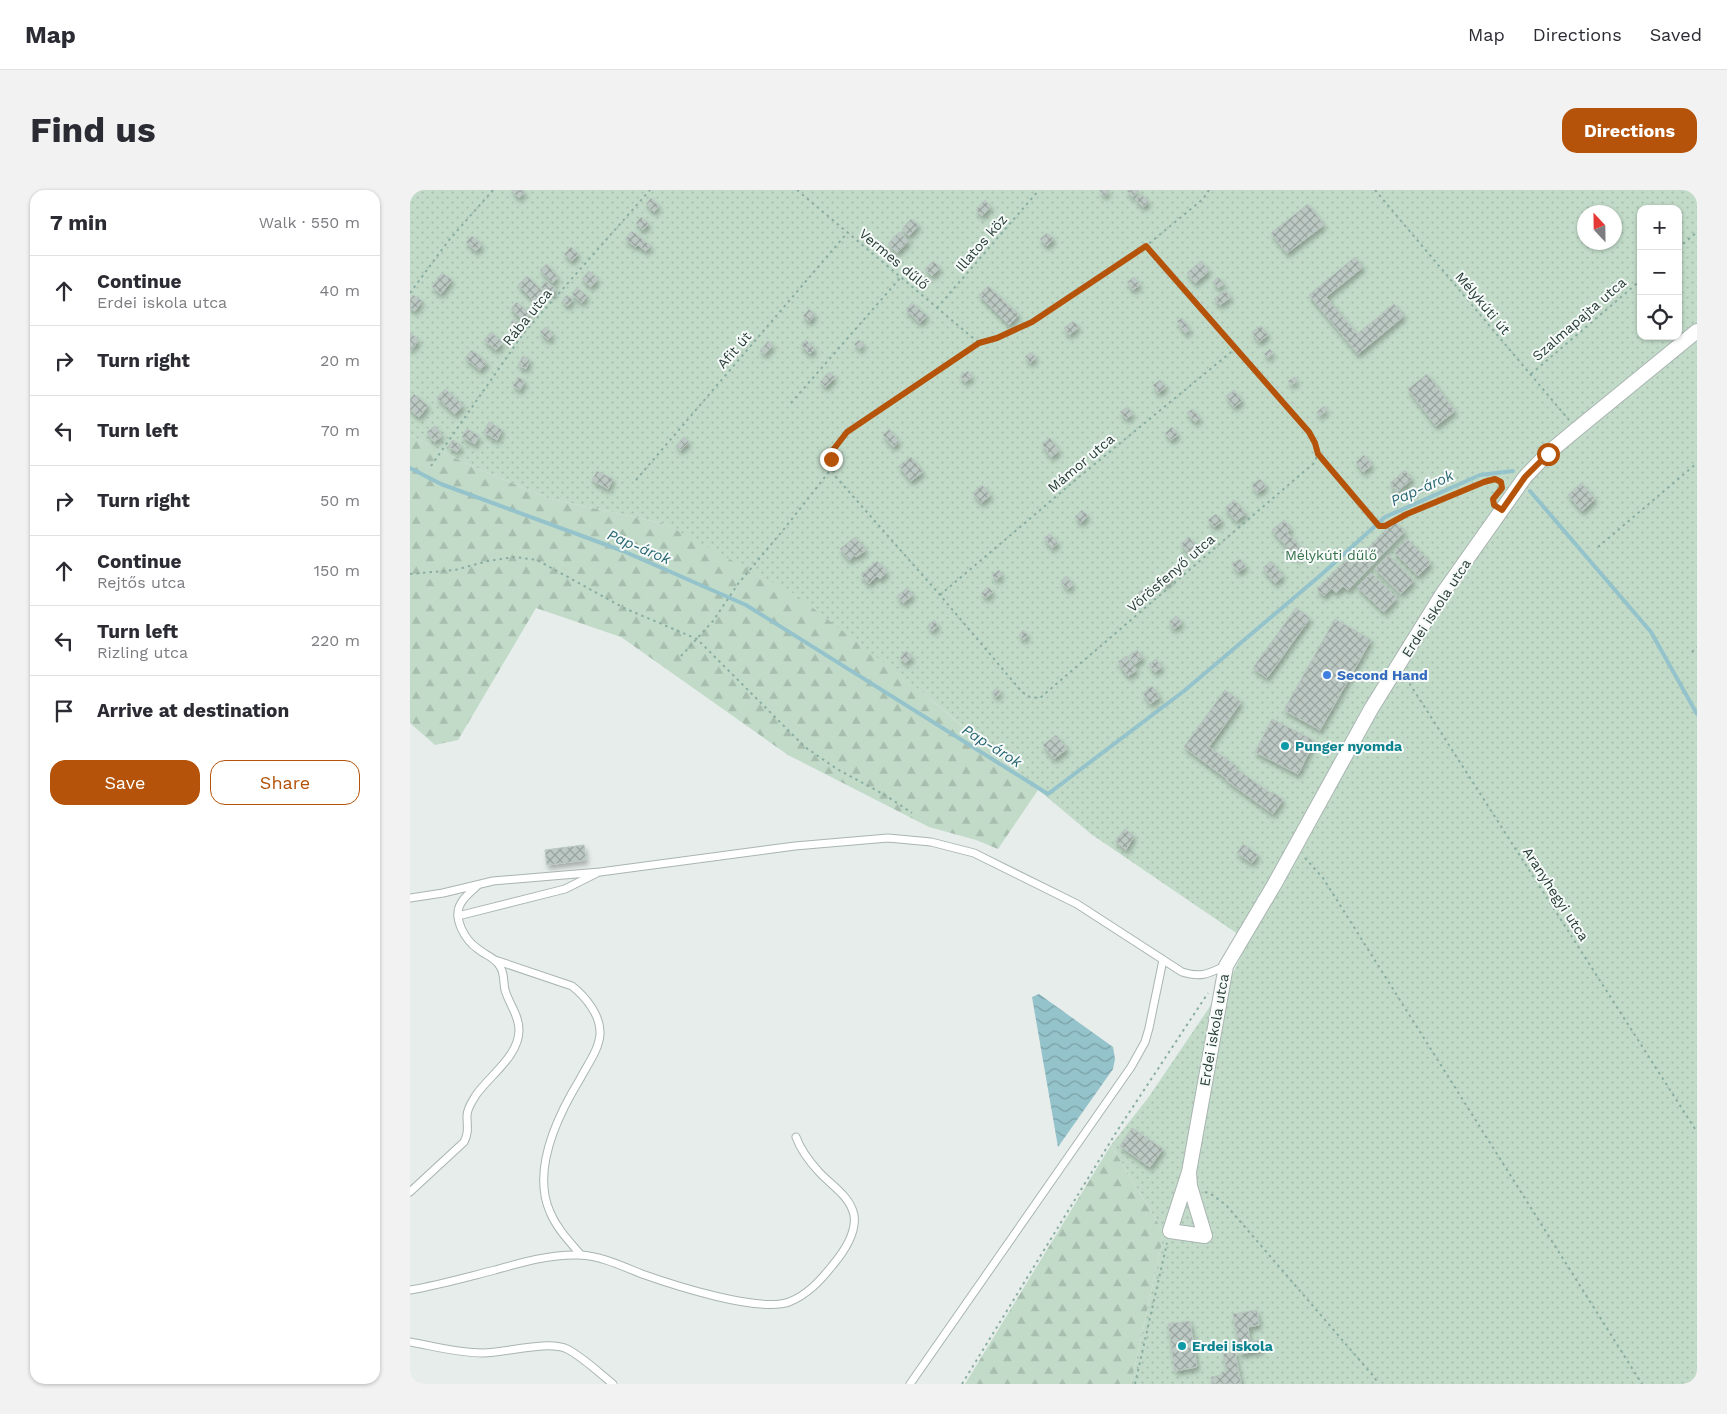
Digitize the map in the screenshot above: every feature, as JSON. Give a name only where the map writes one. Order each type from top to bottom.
[{"type":"street","name":"Erdei iskola utca","points":[[1189,1179],[1205,1236],[1170,1232],[1189,1179],[1226,966],[1371,709],[1443,593],[1525,477],[1548,454],[1697,331]]},
{"type":"lane","points":[[410,898],[493,882],[600,872],[795,846],[888,838],[931,842],[974,853],[1077,904],[1182,972],[1195,976],[1207,974],[1226,966]]},
{"type":"lane","points":[[458,916],[565,889],[600,872]]},
{"type":"lane","points":[[480,885],[460,904],[458,916],[467,938],[477,949],[495,960],[572,986],[582,993],[598,1021],[600,1033],[597,1048],[554,1128],[547,1154],[544,1182],[549,1211],[561,1231],[581,1255]]},
{"type":"lane","points":[[410,1192],[464,1142],[468,1135],[467,1116],[469,1106],[511,1054],[519,1039],[516,1014],[505,992],[504,975],[501,966],[495,960]]},
{"type":"lane","points":[[910,1384],[1131,1067],[1145,1042],[1163,960]]},
{"type":"lane","points":[[410,1290],[544,1257],[581,1255],[604,1260],[647,1276],[742,1303],[771,1305],[787,1302],[804,1294],[822,1278],[842,1254],[852,1233],[854,1216],[849,1204],[840,1192],[809,1161],[801,1150],[796,1138]]},
{"type":"lane","points":[[410,1342],[481,1354],[556,1346],[566,1349],[613,1384]]},
{"type":"path","points":[[410,293],[449,240],[493,190]]},
{"type":"path","name":"Rába utca","points":[[430,466],[523,334],[650,190]]},
{"type":"path","name":"Vermes dűlő","points":[[797,190],[979,343]]},
{"type":"path","name":"Illatos köz","points":[[937,308],[1039,190]]},
{"type":"path","points":[[940,594],[836,477],[831,459],[833,450],[847,432],[979,343],[997,338],[1032,322],[1146,246],[1202,199],[1209,190]]},
{"type":"path","name":"Mélykúti út","points":[[1375,190],[1577,430]]},
{"type":"path","name":"Afit út","points":[[636,480],[848,232]]},
{"type":"path","points":[[1682,245],[1697,232]]},
{"type":"path","points":[[1146,246],[1309,432],[1318,454],[1379,526],[1385,526],[1407,514],[1495,479],[1501,482],[1502,488],[1498,494]]},
{"type":"path","points":[[791,403],[901,277]]},
{"type":"path","name":"Szalmapajta utca","points":[[1530,374],[1637,283]]},
{"type":"path","name":"Mámor utca","points":[[940,594],[1236,348]]},
{"type":"path","name":"Vörösfenyő utca","points":[[940,594],[1022,692],[1030,697],[1040,698],[1314,464],[1318,454]]},
{"type":"path","points":[[1598,547],[1697,463]]},
{"type":"path","points":[[681,656],[713,621],[738,584],[832,468]]},
{"type":"path","points":[[410,574],[455,570],[488,561],[515,557],[537,560],[624,608],[697,638],[805,747],[837,769],[885,795],[912,813]]},
{"type":"path","points":[[1692,652],[1697,648]]},
{"type":"path","name":"Aranyhegyi utca","points":[[1398,666],[1697,1132]]},
{"type":"path","points":[[1295,846],[1323,878],[1642,1384]]},
{"type":"path","points":[[962,1384],[1117,1131],[1209,991]]},
{"type":"path","points":[[1189,1179],[1226,1205],[1375,1378],[1378,1384]]},
{"type":"path","points":[[1135,1384],[1170,1232]]},
{"type":"green space","name":"Mélykúti dűlő","points":[[410,190],[1697,190],[1697,1384],[1131,1384],[1164,1233],[1111,1145],[1148,1098],[1234,971],[1248,941],[1091,834],[922,692],[665,524],[547,498],[463,462],[410,435]]},
{"type":"green space","points":[[410,435],[463,462],[547,498],[665,524],[796,595],[922,692],[1038,790],[998,849],[976,840],[929,827],[788,755],[621,637],[536,608],[458,740],[435,745],[410,723]]},
{"type":"green space","points":[[1111,1145],[1164,1233],[1131,1384],[965,1384]]},
{"type":"water","points":[[1039,994],[1113,1047],[1115,1059],[1113,1069],[1058,1147],[1032,997]]},
{"type":"building","points":[[511,190],[523,190],[525,192],[519,198]]},
{"type":"building","points":[[1099,190],[1110,190],[1104,196]]},
{"type":"building","points":[[1128,190],[1138,190],[1139,191],[1132,197]]},
{"type":"building","points":[[1141,194],[1149,202],[1143,207],[1135,199]]},
{"type":"building","points":[[651,198],[659,206],[654,212],[646,204]]},
{"type":"building","points":[[985,200],[991,207],[982,216],[976,210]]},
{"type":"building","points":[[1308,204],[1324,225],[1287,253],[1271,233]]},
{"type":"building","points":[[641,217],[649,224],[643,230],[636,223]]},
{"type":"building","points":[[911,219],[919,225],[909,236],[902,229]]},
{"type":"building","points":[[632,231],[651,246],[646,251],[625,239]]},
{"type":"building","points":[[899,232],[909,241],[897,253],[888,244]]},
{"type":"building","points":[[1047,233],[1054,239],[1047,246],[1040,239]]},
{"type":"building","points":[[472,236],[482,245],[476,251],[466,242]]},
{"type":"building","points":[[571,247],[578,254],[572,261],[564,254]]},
{"type":"building","points":[[1355,257],[1363,267],[1326,297],[1357,334],[1394,304],[1404,316],[1358,354],[1309,295]]},
{"type":"building","points":[[933,261],[940,268],[932,276],[925,269]]},
{"type":"building","points":[[1201,261],[1209,271],[1195,283],[1187,273]]},
{"type":"building","points":[[547,264],[558,278],[552,283],[540,270]]},
{"type":"building","points":[[589,271],[598,279],[591,287],[582,279]]},
{"type":"building","points":[[442,273],[452,280],[441,294],[432,287]]},
{"type":"building","points":[[527,276],[544,293],[535,302],[518,285]]},
{"type":"building","points":[[1134,277],[1140,285],[1133,290],[1127,282]]},
{"type":"building","points":[[1218,277],[1224,284],[1218,288],[1213,282]]},
{"type":"building","points":[[546,281],[556,289],[551,295],[541,287]]},
{"type":"building","points":[[988,286],[1019,315],[1009,325],[979,295]]},
{"type":"building","points":[[577,288],[587,296],[582,303],[572,294]]},
{"type":"building","points":[[1225,290],[1231,297],[1220,305],[1214,299]]},
{"type":"building","points":[[413,295],[422,301],[415,311],[410,308],[410,300]]},
{"type":"building","points":[[567,295],[573,300],[568,306],[562,301]]},
{"type":"building","points":[[517,302],[530,314],[524,321],[511,309]]},
{"type":"building","points":[[912,303],[927,316],[920,323],[906,310]]},
{"type":"building","points":[[809,309],[815,315],[809,322],[803,316]]},
{"type":"building","points":[[1182,318],[1190,330],[1185,333],[1177,321]]},
{"type":"building","points":[[514,319],[521,325],[517,329],[510,323]]},
{"type":"building","points":[[1073,321],[1079,327],[1069,335],[1064,328]]},
{"type":"building","points":[[1261,326],[1268,335],[1259,342],[1252,332]]},
{"type":"building","points":[[546,327],[553,335],[548,340],[540,332]]},
{"type":"building","points":[[491,332],[503,343],[496,350],[484,340]]},
{"type":"building","points":[[410,333],[419,340],[411,350],[410,349]]},
{"type":"building","points":[[806,340],[815,349],[810,354],[801,345]]},
{"type":"building","points":[[859,340],[864,345],[859,349],[854,344]]},
{"type":"building","points":[[768,341],[773,345],[765,354],[760,351]]},
{"type":"building","points":[[1270,349],[1273,353],[1268,358],[1264,354]]},
{"type":"building","points":[[472,350],[487,363],[480,370],[465,358]]},
{"type":"building","points":[[1031,352],[1036,358],[1030,363],[1025,357]]},
{"type":"building","points":[[523,356],[530,360],[526,369],[518,365]]},
{"type":"building","points":[[968,371],[972,377],[965,382],[960,376]]},
{"type":"building","points":[[829,372],[835,377],[826,387],[820,382]]},
{"type":"building","points":[[1427,374],[1455,411],[1436,426],[1408,389]]},
{"type":"building","points":[[518,377],[525,381],[520,390],[513,386]]},
{"type":"building","points":[[1295,377],[1297,381],[1291,385],[1288,381]]},
{"type":"building","points":[[1160,380],[1166,387],[1158,393],[1153,385]]},
{"type":"building","points":[[445,389],[463,405],[455,414],[437,398]]},
{"type":"building","points":[[1234,390],[1242,401],[1234,407],[1226,396]]},
{"type":"building","points":[[414,394],[428,406],[419,417],[410,410],[410,399]]},
{"type":"building","points":[[1324,406],[1327,410],[1319,416],[1317,412]]},
{"type":"building","points":[[1127,407],[1133,414],[1126,419],[1120,412]]},
{"type":"building","points":[[1192,409],[1200,418],[1195,422],[1187,413]]},
{"type":"building","points":[[489,422],[502,430],[497,440],[484,432]]},
{"type":"building","points":[[435,426],[442,436],[434,442],[427,432]]},
{"type":"building","points":[[1172,427],[1178,435],[1171,440],[1165,433]]},
{"type":"building","points":[[467,429],[479,436],[475,444],[462,437]]},
{"type":"building","points":[[889,429],[899,442],[893,447],[883,435]]},
{"type":"building","points":[[684,437],[689,442],[681,450],[676,446]]},
{"type":"building","points":[[1050,438],[1059,451],[1051,457],[1042,444]]},
{"type":"building","points":[[453,440],[461,446],[457,452],[448,446]]},
{"type":"building","points":[[1364,455],[1372,465],[1363,472],[1356,462]]},
{"type":"building","points":[[911,457],[923,472],[911,481],[899,466]]},
{"type":"building","points":[[1405,470],[1412,479],[1397,492],[1390,483]]},
{"type":"building","points":[[597,471],[613,479],[608,489],[592,480]]},
{"type":"building","points":[[1260,479],[1266,487],[1257,493],[1252,485]]},
{"type":"building","points":[[1581,483],[1595,499],[1582,511],[1568,495]]},
{"type":"building","points":[[982,485],[991,495],[981,503],[973,493]]},
{"type":"building","points":[[1234,500],[1246,513],[1236,521],[1225,508]]},
{"type":"building","points":[[1082,510],[1088,516],[1081,523],[1075,517]]},
{"type":"building","points":[[1216,514],[1222,521],[1214,527],[1208,520]]},
{"type":"building","points":[[1284,520],[1291,529],[1287,532],[1301,548],[1299,550],[1303,554],[1297,559],[1272,530]]},
{"type":"building","points":[[1394,521],[1405,531],[1348,590],[1343,586],[1336,593],[1332,588],[1324,596],[1317,589],[1346,560],[1353,564]]},
{"type":"building","points":[[1050,534],[1058,543],[1052,548],[1044,538]]},
{"type":"building","points":[[855,537],[866,550],[849,560],[840,549]]},
{"type":"building","points":[[1189,537],[1197,547],[1189,554],[1181,544]]},
{"type":"building","points":[[1407,539],[1431,563],[1418,576],[1394,552]]},
{"type":"building","points":[[1388,555],[1414,581],[1401,594],[1375,569]]},
{"type":"building","points":[[1240,559],[1246,567],[1238,572],[1232,564]]},
{"type":"building","points":[[877,561],[887,572],[880,579],[877,576],[869,584],[861,575]]},
{"type":"building","points":[[1271,561],[1283,576],[1275,583],[1263,568]]},
{"type":"building","points":[[999,570],[1002,575],[996,580],[992,575]]},
{"type":"building","points":[[1167,573],[1172,578],[1165,585],[1160,580]]},
{"type":"building","points":[[1371,573],[1397,598],[1384,612],[1357,587]]},
{"type":"building","points":[[1066,576],[1073,585],[1067,589],[1061,581]]},
{"type":"building","points":[[988,587],[993,592],[986,598],[981,593]]},
{"type":"building","points":[[907,588],[913,595],[903,603],[897,596]]},
{"type":"building","points":[[1143,589],[1146,593],[1141,597],[1138,593]]},
{"type":"building","points":[[1296,608],[1310,618],[1267,678],[1253,668]]},
{"type":"building","points":[[1176,616],[1182,623],[1174,629],[1169,622]]},
{"type":"building","name":"Second Hand","points":[[1335,619],[1371,640],[1320,730],[1284,710]]},
{"type":"building","points":[[934,620],[938,626],[932,631],[928,625]]},
{"type":"building","points":[[1023,630],[1028,635],[1024,640],[1019,635]]},
{"type":"building","points":[[1137,650],[1143,658],[1135,664],[1129,656]]},
{"type":"building","points":[[906,651],[912,656],[906,663],[900,658]]},
{"type":"building","points":[[1126,656],[1137,670],[1128,676],[1118,662]]},
{"type":"building","points":[[1156,659],[1162,667],[1155,672],[1149,664]]},
{"type":"building","points":[[1152,686],[1160,697],[1150,704],[1143,693]]},
{"type":"building","points":[[997,688],[1001,693],[996,697],[992,692]]},
{"type":"building","points":[[1225,690],[1241,702],[1209,747],[1236,766],[1227,779],[1184,747]]},
{"type":"building","name":"Punger nyomda","points":[[1272,719],[1315,741],[1298,774],[1255,752]]},
{"type":"building","points":[[1056,735],[1067,749],[1054,759],[1043,745]]},
{"type":"building","points":[[1235,768],[1283,800],[1273,814],[1226,780]]},
{"type":"building","points":[[1125,829],[1134,836],[1126,850],[1115,841]]},
{"type":"building","points":[[1243,844],[1258,855],[1252,863],[1237,853]]},
{"type":"building","points":[[584,845],[586,860],[547,865],[545,850]]},
{"type":"building","points":[[1132,1128],[1163,1149],[1150,1167],[1120,1146]]},
{"type":"building","points":[[1257,1310],[1259,1325],[1248,1327],[1250,1342],[1260,1340],[1262,1350],[1240,1354],[1233,1314]]},
{"type":"building","name":"Erdei iskola","points":[[1190,1321],[1197,1367],[1175,1371],[1168,1324]]},
{"type":"building","points":[[1235,1352],[1241,1384],[1212,1384],[1211,1377],[1222,1375],[1221,1372],[1227,1371],[1223,1354]]},
{"type":"waterway","name":"Pap-árok","points":[[410,468],[441,484],[623,551],[746,605],[1048,794],[1184,691],[1322,574],[1385,517],[1480,475],[1513,471]]},
{"type":"waterway","name":"Pap-árok","points":[[1530,491],[1651,632],[1697,714]]},
{"type":"place","name":"Second Hand","points":[[1327,675]]},
{"type":"place","name":"Punger nyomda","points":[[1285,746]]},
{"type":"place","name":"Erdei iskola","points":[[1182,1346]]},
{"type":"route","points":[[831,459],[833,450],[847,432],[979,343],[997,338],[1032,322],[1146,246],[1309,432],[1318,454],[1379,526],[1385,526],[1434,502],[1495,479],[1501,482],[1502,488],[1493,499],[1494,505],[1502,510],[1525,477],[1548,454]]}]
